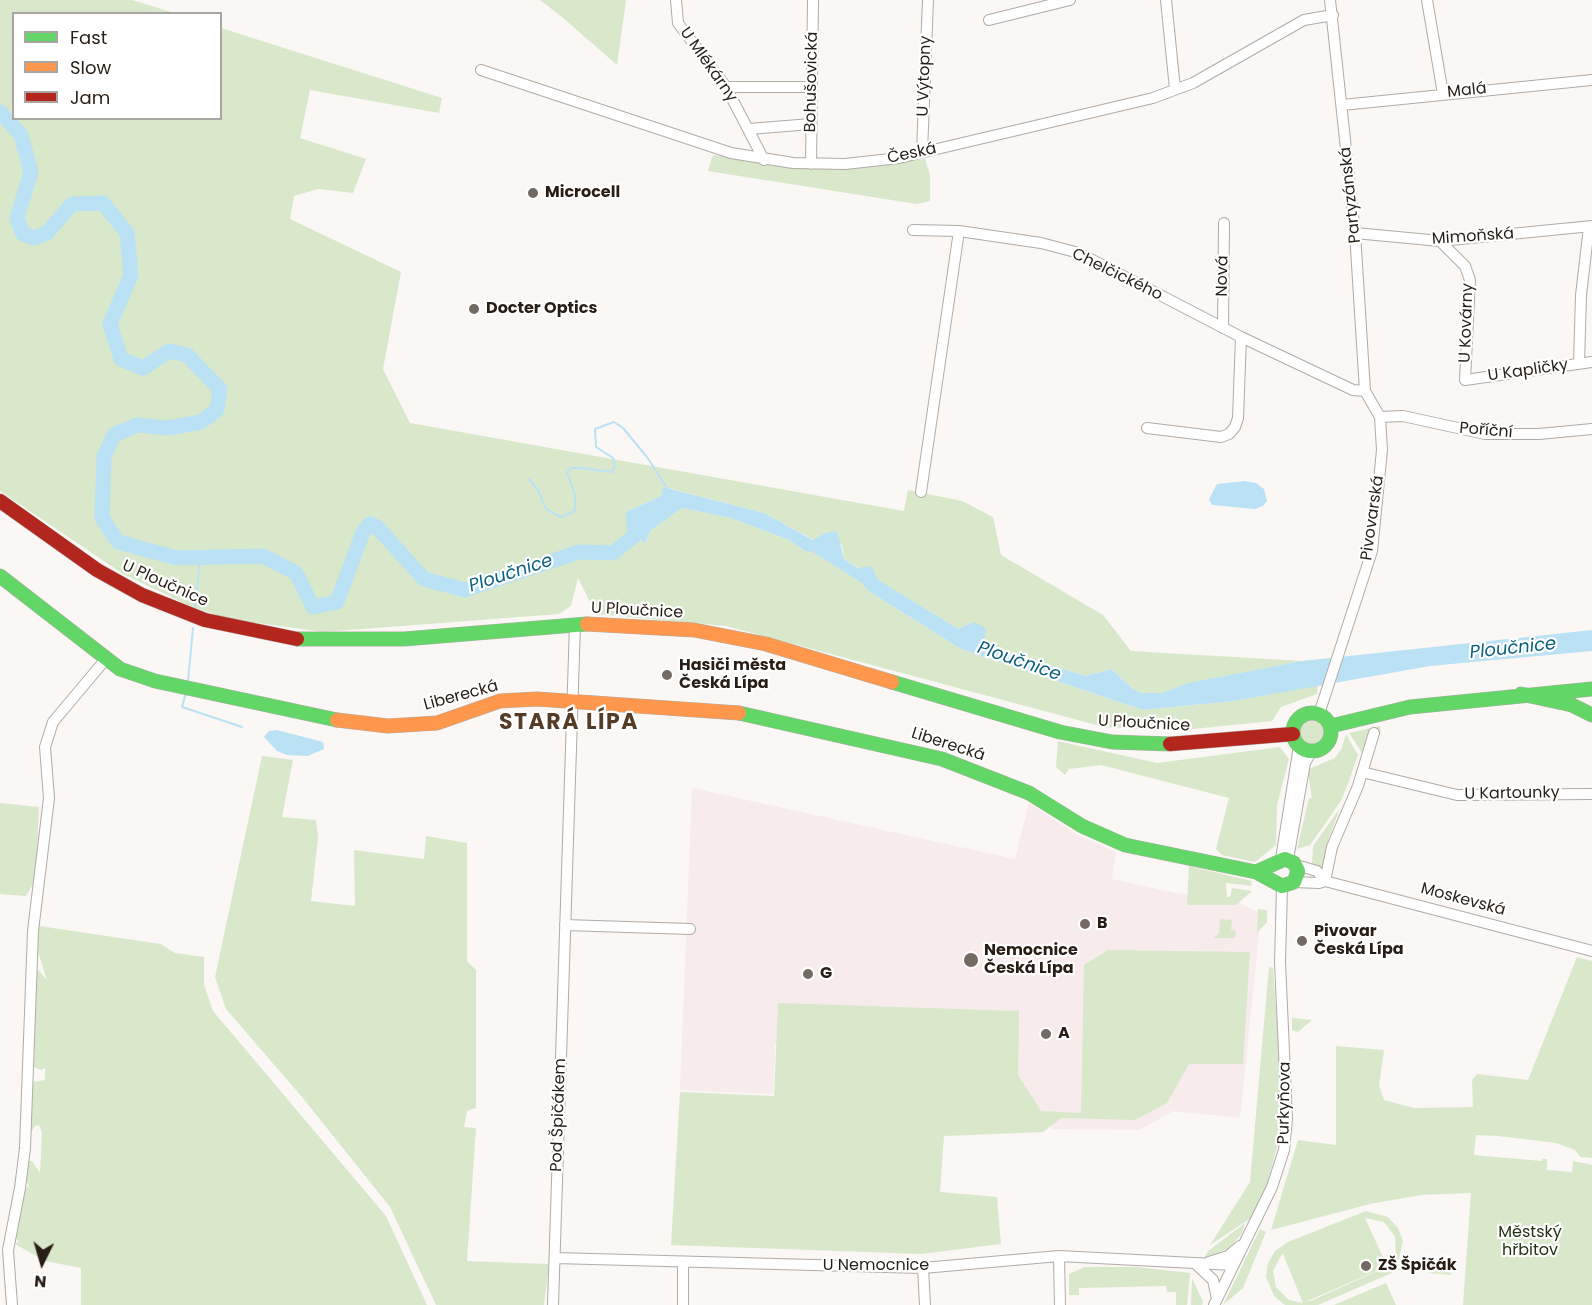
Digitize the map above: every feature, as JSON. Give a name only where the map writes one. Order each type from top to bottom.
[{"type":"main road","name":"U Ploučnice","points":[[0,501],[97,570],[142,595],[178,611],[234,628],[318,641],[404,639],[575,624],[624,624],[732,636],[1028,723],[1112,742],[1301,744]]},
{"type":"main road","name":"Liberecká","points":[[0,576],[105,660],[120,669],[154,681],[285,710],[370,724],[437,723],[500,701],[571,701],[738,713],[809,727],[942,759],[1029,793],[1082,826],[1125,844],[1256,872]]},
{"type":"main road","points":[[1331,726],[1401,709],[1592,688]]},
{"type":"main road","points":[[1521,694],[1572,705],[1592,715]]},
{"type":"main road","points":[[1319,714],[1331,726],[1328,744],[1301,744],[1301,717],[1319,714]]},
{"type":"main road","points":[[1285,862],[1298,871],[1283,883],[1256,872],[1285,862]]},
{"type":"street","name":"U Mlékárny","points":[[676,0],[678,23],[726,87],[764,160]]},
{"type":"street","name":"Bohušovická","points":[[811,164],[813,0]]},
{"type":"street","name":"U Výtopny","points":[[922,152],[928,0]]},
{"type":"street","points":[[988,20],[1070,0]]},
{"type":"street","points":[[1166,0],[1176,89]]},
{"type":"street","name":"Partyzánská","points":[[1330,0],[1355,233],[1365,391]]},
{"type":"street","points":[[1427,0],[1443,94]]},
{"type":"street","name":"Česká","points":[[481,70],[701,145],[764,160],[811,164],[869,162],[922,152],[1153,98],[1192,83],[1304,20],[1333,15]]},
{"type":"street","name":"Malá","points":[[1342,105],[1592,80]]},
{"type":"street","points":[[726,87],[812,87]]},
{"type":"street","points":[[749,129],[811,124]]},
{"type":"street","name":"Nová","points":[[1222,328],[1224,223]]},
{"type":"street","points":[[1579,364],[1581,295],[1590,227]]},
{"type":"street","name":"Mimoňská","points":[[1355,233],[1440,241],[1590,227]]},
{"type":"street","name":"Chelčického","points":[[913,230],[959,231],[1041,243],[1079,254],[1222,328],[1353,390],[1365,391]]},
{"type":"street","points":[[921,492],[959,231]]},
{"type":"street","name":"U Kovárny","points":[[1440,241],[1465,266],[1470,280],[1465,380]]},
{"type":"street","points":[[1147,428],[1221,437],[1228,434],[1235,427],[1238,418],[1241,337]]},
{"type":"street","name":"U Kapličky","points":[[1465,380],[1592,362]]},
{"type":"street","name":"Pivovarská","points":[[1319,714],[1372,551],[1382,450],[1380,417],[1365,391]]},
{"type":"street","name":"Poříční","points":[[1380,417],[1403,416],[1485,434],[1539,434],[1592,429]]},
{"type":"street","name":"Pod Špičákem","points":[[553,1305],[575,624]]},
{"type":"street","points":[[12,1305],[8,1250],[20,1188],[25,1138],[33,931],[49,798],[45,747],[53,722],[105,660]]},
{"type":"street","points":[[1325,881],[1332,847],[1362,772],[1374,733]]},
{"type":"street","points":[[1301,744],[1285,862],[1270,872],[1283,883],[1325,881]]},
{"type":"street","name":"U Kartounky","points":[[1362,772],[1457,795],[1592,794]]},
{"type":"street","points":[[1285,862],[1317,871],[1325,881]]},
{"type":"street","name":"Moskevská","points":[[1325,881],[1592,951]]},
{"type":"street","name":"Purkyňova","points":[[1216,1302],[1272,1187],[1284,1150],[1287,1119],[1280,962],[1283,883]]},
{"type":"street","points":[[565,925],[690,929]]},
{"type":"street","name":"U Nemocnice","points":[[1197,1265],[1228,1256],[1244,1244]]},
{"type":"street","points":[[1059,1256],[1060,1305]]},
{"type":"street","name":"U Nemocnice","points":[[555,1258],[923,1268],[1059,1256],[1197,1265],[1233,1265]]},
{"type":"street","points":[[683,1263],[683,1305]]},
{"type":"street","points":[[1197,1265],[1213,1280],[1216,1302]]},
{"type":"street","points":[[923,1268],[925,1305]]},
{"type":"shaded area","name":"Nemocnice Česká Lípa","points":[[692,788],[1015,859],[1029,803],[1076,834],[1116,852],[1112,879],[1176,893],[1234,900],[1261,914],[1240,1118],[1173,1111],[1140,1130],[1053,1129],[924,1049],[775,1044],[773,1094],[680,1090]]},
{"type":"green space","points":[[0,0],[132,0],[172,12],[12,12],[12,120],[222,120],[222,28],[442,98],[439,113],[310,90],[300,138],[366,159],[353,193],[318,189],[294,196],[290,219],[401,272],[383,369],[410,423],[904,511],[908,490],[962,501],[993,517],[1001,555],[1103,615],[1131,651],[1302,661],[1189,683],[1162,693],[1142,693],[1134,690],[1111,669],[1086,676],[984,645],[973,622],[958,629],[844,559],[842,545],[825,533],[814,540],[764,513],[664,487],[661,496],[626,512],[628,531],[645,543],[650,531],[682,508],[731,518],[789,540],[807,552],[811,550],[862,583],[867,590],[961,649],[1143,710],[1233,701],[1318,685],[1317,694],[1281,707],[1272,721],[1173,731],[1104,727],[726,626],[596,614],[578,578],[571,606],[559,614],[323,632],[228,619],[188,605],[123,574],[0,491]]},
{"type":"green space","points":[[540,0],[626,0],[617,65],[562,17]]},
{"type":"green space","points":[[713,155],[799,168],[833,169],[925,159],[930,175],[930,201],[917,204],[708,171]]},
{"type":"green space","points":[[1312,719],[1321,723],[1325,732],[1321,741],[1312,745],[1303,741],[1299,732],[1303,723]]},
{"type":"green space","points":[[1380,726],[1381,733],[1370,730],[1362,753],[1349,733]]},
{"type":"green space","points":[[1346,734],[1358,755],[1341,801],[1310,845],[1297,849],[1309,798],[1312,798],[1308,772],[1311,768],[1335,758],[1342,748]]},
{"type":"green space","points":[[1058,741],[1157,763],[1280,747],[1289,759],[1277,805],[1276,845],[1255,862],[1222,855],[1216,849],[1229,798],[1101,765],[1069,769],[1065,775],[1056,767]]},
{"type":"green space","points":[[262,756],[293,760],[282,817],[316,820],[318,837],[311,901],[355,906],[354,850],[424,859],[426,836],[467,843],[467,961],[476,970],[476,1108],[467,1111],[464,1127],[476,1128],[467,1261],[549,1264],[544,1305],[436,1305],[390,1207],[302,1097],[226,1009],[215,977]]},
{"type":"green space","points":[[0,803],[39,807],[36,879],[26,896],[0,894]]},
{"type":"green space","points":[[1340,808],[1326,846],[1323,868],[1312,865],[1313,846]]},
{"type":"green space","points":[[1189,866],[1252,881],[1251,886],[1226,883],[1227,897],[1230,897],[1232,888],[1252,891],[1236,905],[1187,905]]},
{"type":"green space","points":[[1258,909],[1267,910],[1267,922],[1257,933]]},
{"type":"green space","points":[[1220,919],[1232,920],[1231,930],[1236,931],[1235,938],[1213,938],[1219,934]]},
{"type":"green space","points":[[39,926],[161,944],[175,953],[204,957],[204,985],[213,1011],[386,1216],[427,1305],[81,1305],[81,1268],[45,1261],[15,1244],[19,1241],[13,1236],[23,1190],[29,1186],[23,1175],[25,1161],[32,1161],[40,1173],[42,1133],[39,1125],[35,1126],[30,1134],[32,1082],[45,1080],[45,1068],[41,1070],[34,1067],[35,977],[38,970],[47,980],[37,949]]},
{"type":"green space","points":[[1108,950],[1250,952],[1243,1064],[1189,1064],[1167,1103],[1135,1120],[1061,1118],[1043,1132],[944,1136],[940,1192],[997,1197],[1001,1244],[922,1254],[671,1245],[680,1092],[774,1096],[778,1003],[1019,1011],[1018,1075],[1041,1111],[1081,1113],[1084,965]]},
{"type":"green space","name":"Městský hřbitov","points":[[1577,957],[1592,961],[1592,1158],[1580,1157],[1575,1150],[1556,1143],[1476,1135],[1474,1155],[1542,1161],[1542,1159],[1547,1159],[1547,1170],[1572,1172],[1573,1161],[1592,1165],[1592,1305],[1463,1305],[1471,1193],[1421,1195],[1370,1204],[1271,1230],[1298,1140],[1336,1145],[1336,1046],[1384,1050],[1379,1086],[1384,1100],[1414,1108],[1473,1107],[1472,1080],[1477,1074],[1528,1080]]},
{"type":"green space","points":[[1269,967],[1273,968],[1283,1106],[1281,1133],[1267,1184],[1251,1218],[1210,1245],[1250,1182]]},
{"type":"green space","points":[[1292,1018],[1312,1020],[1298,1032],[1292,1030]]},
{"type":"green space","points":[[1366,1211],[1388,1217],[1398,1228],[1403,1241],[1398,1263],[1401,1269],[1318,1305],[1285,1305],[1274,1296],[1266,1277],[1268,1263],[1275,1251],[1288,1242]],"holes":[[[1365,1218],[1384,1222],[1395,1237],[1396,1253],[1387,1266]],[[1283,1254],[1303,1303],[1289,1300],[1276,1287],[1273,1271]],[[1386,1267],[1313,1300],[1305,1302]]]},
{"type":"green space","points":[[1245,1223],[1242,1233],[1230,1248],[1204,1258],[1208,1251]]},
{"type":"green space","points":[[1260,1229],[1266,1232],[1243,1288],[1223,1305]]},
{"type":"green space","points":[[1429,1266],[1451,1267],[1451,1275],[1429,1273]]},
{"type":"green space","points":[[1085,1267],[1137,1267],[1190,1273],[1187,1305],[1176,1305],[1176,1292],[1167,1292],[1166,1286],[1079,1288],[1079,1295],[1069,1295],[1069,1274]]},
{"type":"green space","points":[[1192,1278],[1203,1302],[1202,1305],[1191,1305]]},
{"type":"green space","points":[[1386,1283],[1396,1305],[1334,1305]]},
{"type":"water","points":[[1245,481],[1256,483],[1264,489],[1267,501],[1263,506],[1255,509],[1212,505],[1209,499],[1217,484]]},
{"type":"water","points":[[663,487],[764,513],[813,540],[825,533],[837,531],[844,559],[858,568],[872,566],[877,579],[958,629],[973,622],[986,628],[984,645],[1086,676],[1111,669],[1134,690],[1142,693],[1162,693],[1188,683],[1302,661],[1592,630],[1592,651],[1430,666],[1233,701],[1143,710],[961,649],[867,590],[862,583],[811,551],[807,552],[789,540],[731,518],[682,508],[650,531],[645,543],[627,531],[626,512],[661,496]]},
{"type":"water","points":[[277,730],[323,742],[324,749],[308,756],[287,755],[277,751],[264,737],[269,731]]},
{"type":"waterway","name":"Ploučnice","points":[[0,112],[21,135],[31,172],[17,218],[23,234],[34,238],[47,233],[72,204],[103,203],[127,233],[131,275],[110,324],[121,359],[143,368],[169,351],[187,355],[220,389],[217,410],[201,422],[168,428],[137,425],[114,435],[104,456],[102,518],[118,542],[177,558],[263,556],[296,573],[313,607],[337,602],[363,532],[370,524],[377,527],[424,579],[465,590],[579,552],[613,553],[634,536],[645,521]]},
{"type":"waterway","points":[[529,479],[538,490],[546,509],[561,517],[575,511],[575,495],[567,472],[571,468],[612,472],[615,465],[613,458],[596,447],[595,429],[614,422],[623,428],[647,457],[667,488]]},
{"type":"waterway","points":[[195,609],[200,557]]},
{"type":"waterway","points":[[188,681],[193,628]]},
{"type":"waterway","points":[[186,692],[182,707],[242,727]]},
{"type":"traffic: fast","points":[[0,576],[120,669],[155,681],[337,720]]},
{"type":"traffic: fast","points":[[297,639],[404,639],[587,624]]},
{"type":"traffic: fast","points":[[892,682],[1060,732],[1112,742],[1170,744]]},
{"type":"traffic: fast","points":[[1331,726],[1410,707],[1592,689]]},
{"type":"traffic: fast","points":[[1521,694],[1572,705],[1592,715]]},
{"type":"traffic: fast","points":[[739,713],[942,759],[1029,793],[1082,826],[1125,845],[1256,872],[1282,886],[1294,882],[1298,871],[1294,863],[1285,859],[1256,872]]},
{"type":"traffic: fast","points":[[1312,713],[1326,718],[1331,732],[1326,746],[1312,751],[1298,746],[1293,732],[1298,718],[1312,713]]},
{"type":"traffic: slow","points":[[587,624],[694,630],[766,644],[892,682]]},
{"type":"traffic: slow","points":[[337,720],[388,726],[437,723],[500,701],[537,699],[739,713]]},
{"type":"traffic: jam","points":[[0,501],[97,570],[142,595],[205,620],[297,639]]},
{"type":"traffic: jam","points":[[1170,744],[1293,734]]},
{"type":"place","name":"Microcell","points":[[533,193]]},
{"type":"place","name":"Docter Optics","points":[[474,309]]},
{"type":"place","name":"Hasiči města Česká Lípa","points":[[667,675]]},
{"type":"place","name":"B","points":[[1085,924]]},
{"type":"place","name":"Pivovar Česká Lípa","points":[[1302,941]]},
{"type":"place","name":"Nemocnice Česká Lípa","points":[[971,960]]},
{"type":"place","name":"G","points":[[808,974]]},
{"type":"place","name":"A","points":[[1046,1034]]},
{"type":"place","name":"ZŠ Špičák","points":[[1366,1266]]},
{"type":"district","name":"STARÁ LÍPA","points":[[569,723]]}]
